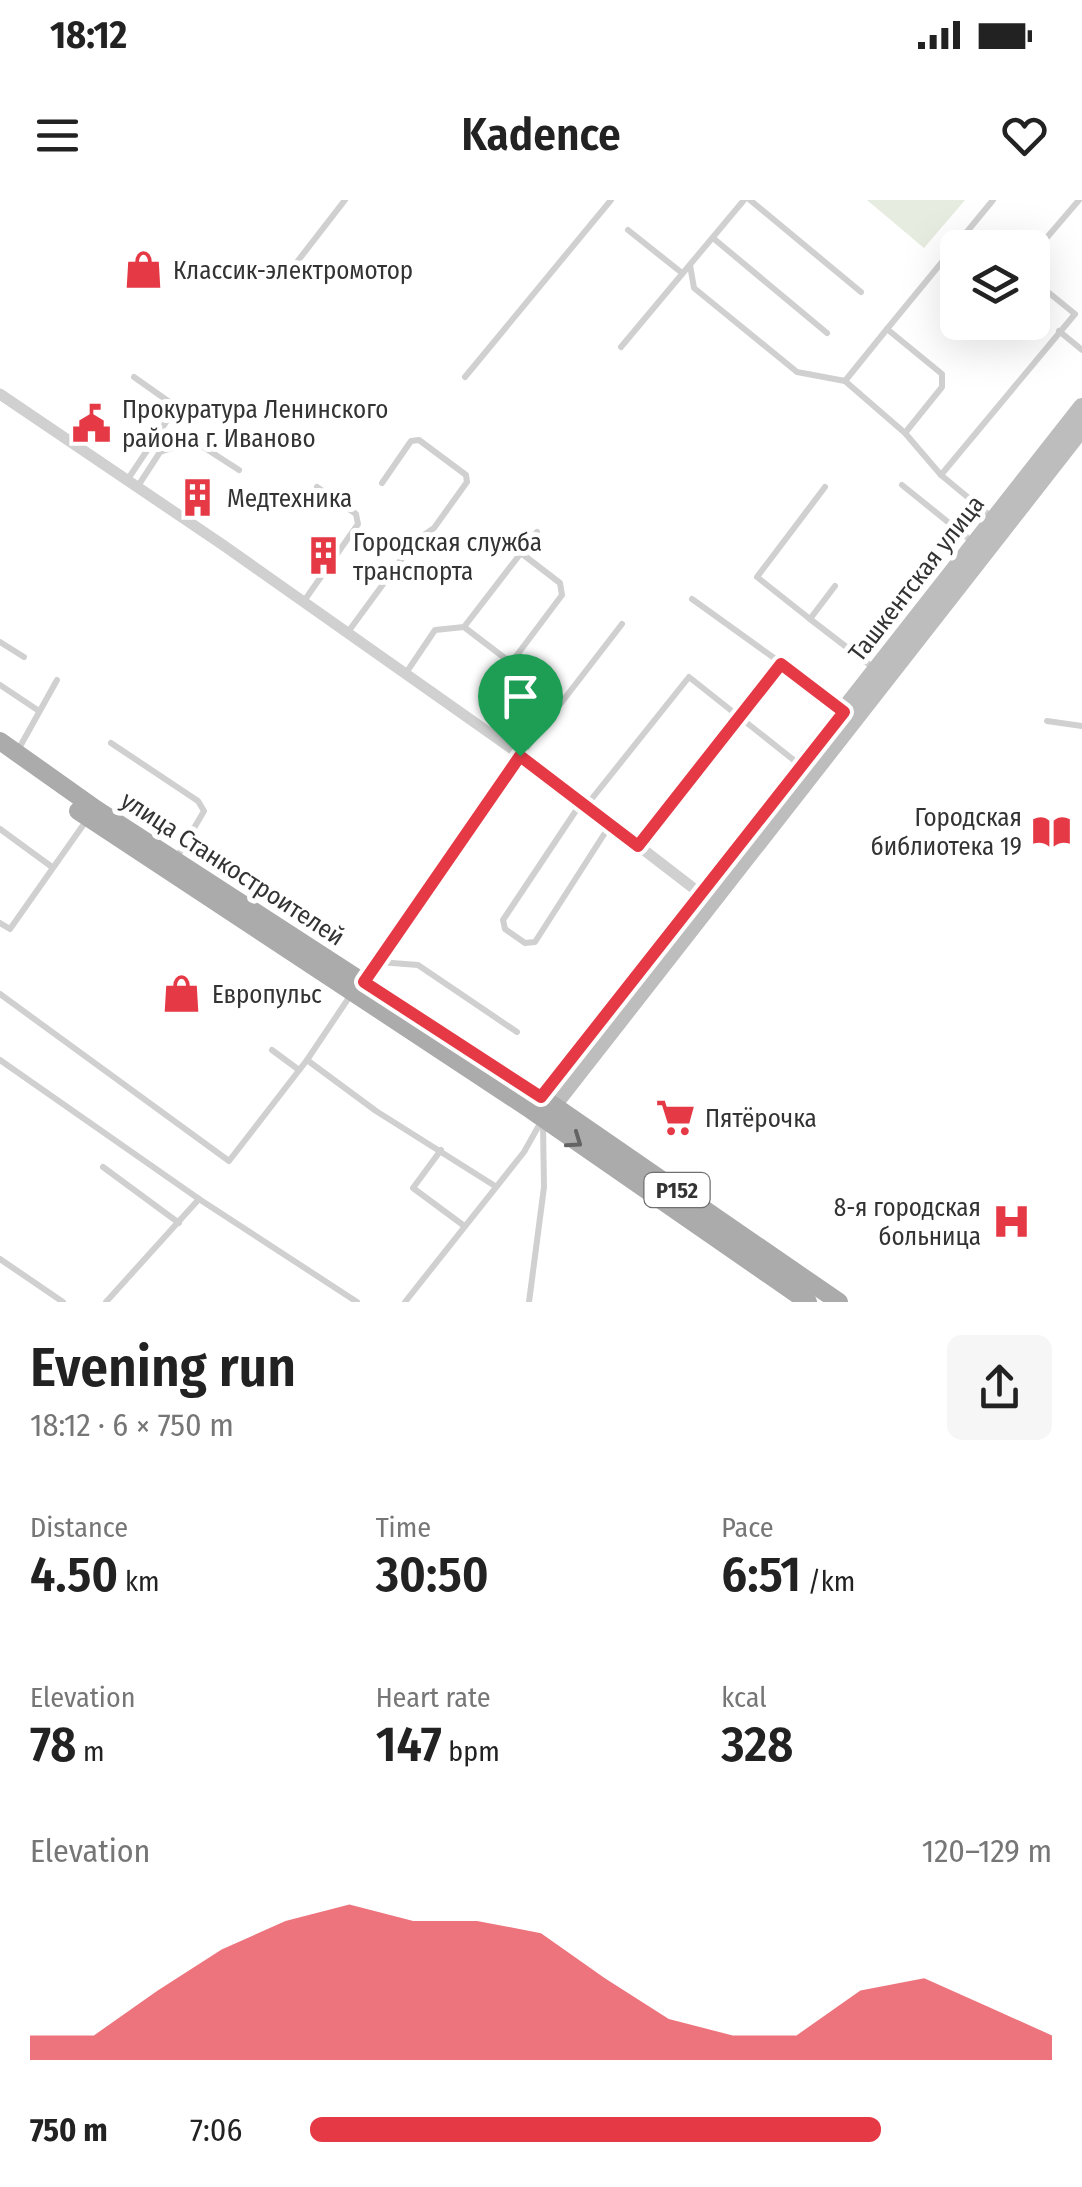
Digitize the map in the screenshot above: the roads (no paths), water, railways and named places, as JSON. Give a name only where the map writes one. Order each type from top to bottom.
[{"type":"main road","name":"Ташкентская улица","points":[[727,872],[801,766],[881,674],[1082,407]]},
{"type":"main road","name":"Ташкентская улица","points":[[542,1108],[881,674],[1082,428]]},
{"type":"main road","name":"улица Станкостроителей","points":[[0,741],[8,754],[92,814],[839,1302]]},
{"type":"main road","name":"улица Станкостроителей","points":[[92,814],[175,860],[358,987]]},
{"type":"main road","name":"улица Станкостроителей","points":[[542,1108],[805,1301]]},
{"type":"street","points":[[0,394],[348,633],[520,756],[706,898]]},
{"type":"street","points":[[358,987],[520,756]]},
{"type":"lane","points":[[290,272],[345,200]]},
{"type":"lane","points":[[465,377],[611,200]]},
{"type":"lane","points":[[622,347],[747,200],[861,292]]},
{"type":"lane","points":[[845,382],[993,200]]},
{"type":"lane","points":[[1050,235],[1080,200]]},
{"type":"lane","points":[[628,230],[682,274]]},
{"type":"lane","points":[[713,238],[827,333]]},
{"type":"lane","points":[[690,265],[694,288],[797,372],[845,382],[905,433],[941,476],[994,519]]},
{"type":"lane","points":[[941,476],[1075,314],[1050,294]]},
{"type":"lane","points":[[887,329],[942,374],[942,387],[905,433]]},
{"type":"lane","points":[[1059,332],[1082,350]]},
{"type":"lane","points":[[132,484],[172,413],[168,401],[134,377]]},
{"type":"lane","points":[[348,633],[414,542],[434,528],[467,482],[466,475],[419,440],[411,441],[382,483]]},
{"type":"lane","points":[[132,484],[160,452],[194,441],[239,470]]},
{"type":"lane","points":[[902,485],[976,544]]},
{"type":"lane","points":[[304,602],[358,524],[356,514],[317,486]]},
{"type":"lane","points":[[825,487],[757,577],[881,674]]},
{"type":"lane","points":[[464,627],[536,532]]},
{"type":"lane","points":[[405,674],[435,630],[464,627],[506,659],[514,659],[562,595],[560,583],[521,553]]},
{"type":"lane","points":[[810,619],[836,586]]},
{"type":"lane","points":[[692,599],[844,712]]},
{"type":"lane","points":[[520,756],[622,624]]},
{"type":"lane","points":[[0,642],[24,657]]},
{"type":"lane","points":[[638,846],[781,664]]},
{"type":"lane","points":[[611,825],[535,942],[525,943],[505,929],[502,920],[584,804],[689,677],[801,766]]},
{"type":"lane","points":[[8,754],[40,712],[57,680]]},
{"type":"lane","points":[[0,684],[40,712]]},
{"type":"lane","points":[[1046,721],[1082,726]]},
{"type":"lane","points":[[110,743],[198,801],[204,810],[175,860]]},
{"type":"lane","points":[[0,922],[10,929],[92,814]]},
{"type":"lane","points":[[0,829],[52,867]]},
{"type":"lane","points":[[377,962],[418,965],[517,1032]]},
{"type":"lane","points":[[0,994],[229,1161],[358,987]]},
{"type":"lane","points":[[272,1050],[299,1070]]},
{"type":"lane","points":[[0,1060],[199,1199],[357,1302]]},
{"type":"lane","points":[[307,1060],[376,1111],[495,1186]]},
{"type":"lane","points":[[405,1302],[524,1152],[542,1108]]},
{"type":"lane","points":[[529,1302],[544,1187],[542,1108]]},
{"type":"lane","points":[[440,1150],[413,1188],[463,1225]]},
{"type":"lane","points":[[103,1168],[179,1223]]},
{"type":"lane","points":[[106,1302],[199,1199]]},
{"type":"lane","points":[[0,1259],[63,1302]]},
{"type":"place","name":"Классик-электромотор","points":[[143,270]]},
{"type":"place","name":"Прокуратура Ленинского района г. Иваново","points":[[92,423]]},
{"type":"place","name":"Медтехника","points":[[197,498]]},
{"type":"place","name":"Городская служба транспорта","points":[[323,556]]},
{"type":"place","name":"Городская библиотека 19","points":[[1052,831]]},
{"type":"place","name":"Европульс","points":[[182,994]]},
{"type":"place","name":"Пятёрочка","points":[[675,1118]]},
{"type":"place","name":"8-я городская больница","points":[[1011,1221]]}]
